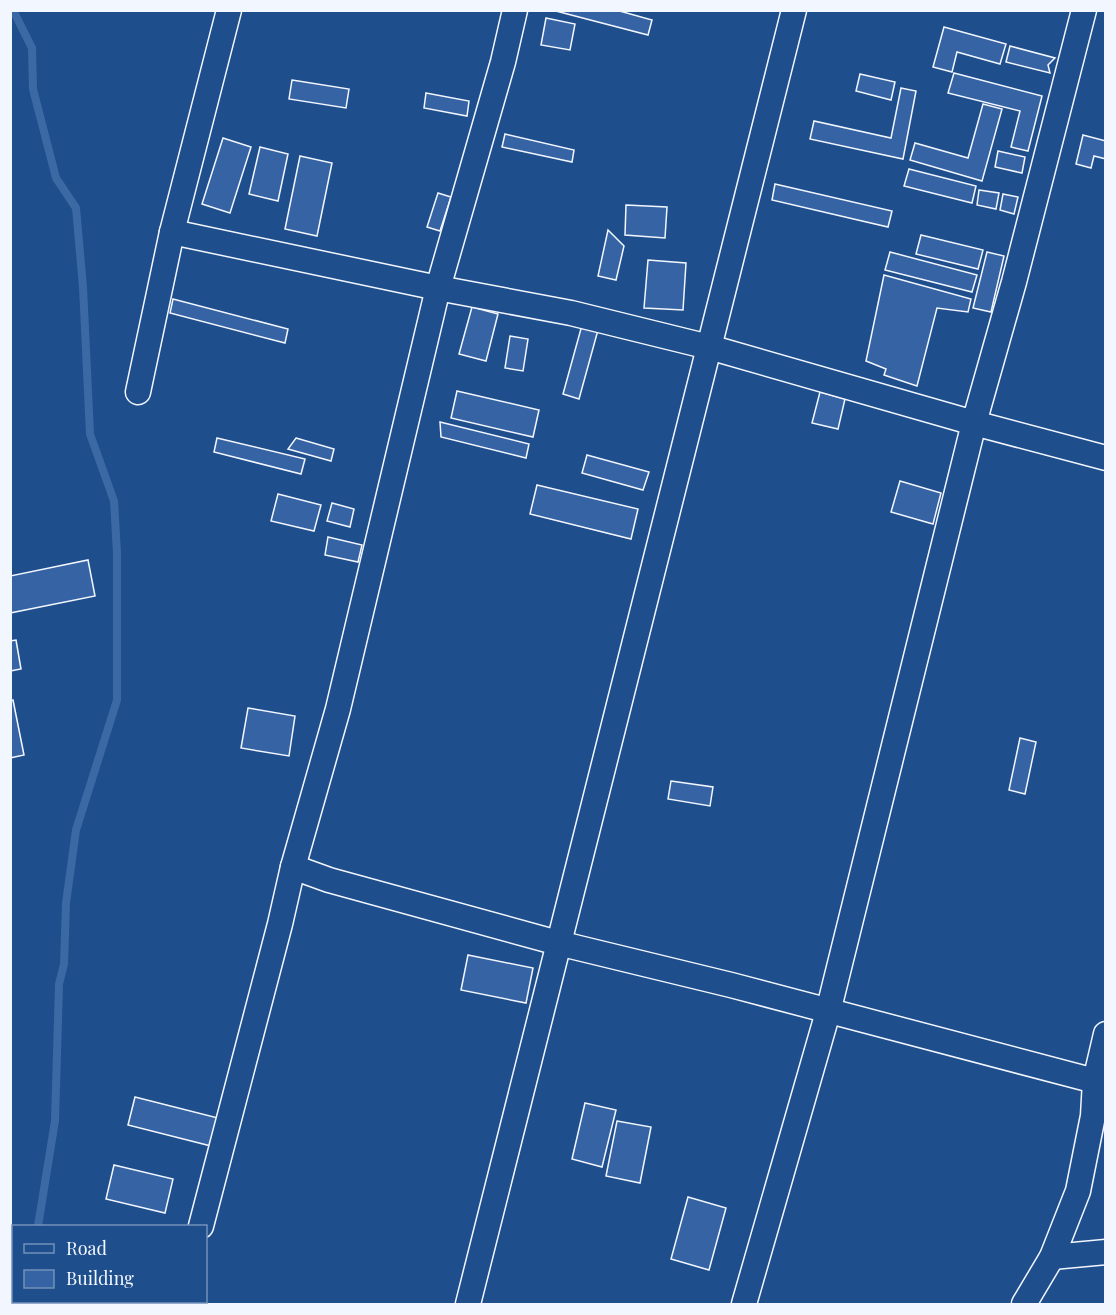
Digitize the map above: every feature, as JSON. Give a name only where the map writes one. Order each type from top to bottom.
[{"type":"street","points":[[138,392],[172,232],[229,10]]},
{"type":"street","points":[[202,1225],[293,867],[338,709],[438,288],[503,62],[515,10]]},
{"type":"street","points":[[468,1305],[794,10]]},
{"type":"street","points":[[744,1305],[828,1012],[974,423],[1014,282],[1084,10]]},
{"type":"street","points":[[172,232],[438,288],[571,313],[709,347],[974,423],[1106,458]]},
{"type":"street","points":[[293,867],[328,880],[558,943],[731,985],[1095,1081]]},
{"type":"street","points":[[1024,1305],[1052,1257],[1078,1191],[1094,1116],[1095,1081],[1106,1034]]},
{"type":"street","points":[[1052,1257],[1102,1256]]},
{"type":"building","points":[[552,10],[616,10],[652,20],[648,35]]},
{"type":"building","points":[[546,18],[575,24],[570,50],[541,45]]},
{"type":"building","points":[[944,27],[1006,44],[1000,64],[957,52],[952,72],[933,67]]},
{"type":"building","points":[[1010,46],[1055,58],[1048,65],[1050,73],[1006,62]]},
{"type":"building","points":[[954,73],[1042,96],[1028,151],[1011,147],[1020,111],[948,93]]},
{"type":"building","points":[[860,74],[895,82],[891,100],[856,91]]},
{"type":"building","points":[[292,80],[349,89],[346,108],[289,99]]},
{"type":"building","points":[[901,88],[916,91],[903,159],[810,139],[814,121],[891,138]]},
{"type":"building","points":[[426,93],[469,101],[467,116],[424,108]]},
{"type":"building","points":[[983,104],[1002,109],[982,181],[910,160],[915,143],[968,158]]},
{"type":"building","points":[[505,134],[574,150],[572,162],[502,147]]},
{"type":"building","points":[[1083,135],[1106,141],[1106,159],[1094,156],[1091,168],[1076,164]]},
{"type":"building","points":[[223,138],[251,147],[230,213],[202,204]]},
{"type":"building","points":[[260,147],[288,154],[278,201],[249,194]]},
{"type":"building","points":[[998,151],[1025,157],[1022,173],[995,167]]},
{"type":"building","points":[[300,156],[332,163],[317,236],[285,229]]},
{"type":"building","points":[[909,169],[976,186],[972,203],[904,186]]},
{"type":"building","points":[[775,184],[892,211],[888,227],[772,200]]},
{"type":"building","points":[[979,190],[999,193],[996,209],[977,205]]},
{"type":"building","points":[[438,193],[451,197],[440,231],[427,227]]},
{"type":"building","points":[[1003,194],[1018,197],[1014,214],[1000,210]]},
{"type":"building","points":[[626,205],[667,207],[665,238],[625,235]]},
{"type":"building","points":[[608,230],[624,246],[616,280],[598,276]]},
{"type":"building","points":[[921,235],[983,250],[978,269],[916,254]]},
{"type":"building","points":[[890,252],[977,275],[972,292],[885,270]]},
{"type":"building","points":[[987,252],[1004,256],[991,312],[973,308]]},
{"type":"building","points":[[648,260],[686,263],[683,310],[644,308]]},
{"type":"building","points":[[884,275],[971,299],[968,312],[937,308],[917,386],[884,375],[886,369],[866,361]]},
{"type":"building","points":[[173,299],[288,329],[285,343],[170,313]]},
{"type":"building","points":[[472,307],[498,314],[486,361],[459,354]]},
{"type":"building","points":[[582,325],[598,330],[579,399],[563,394]]},
{"type":"building","points":[[510,336],[528,339],[523,371],[505,368]]},
{"type":"building","points":[[457,391],[539,410],[533,437],[451,418]]},
{"type":"building","points":[[820,392],[845,399],[838,429],[812,423]]},
{"type":"building","points":[[440,422],[529,444],[526,458],[441,437]]},
{"type":"building","points":[[217,438],[305,459],[301,474],[214,452]]},
{"type":"building","points":[[296,438],[334,449],[331,461],[288,449]]},
{"type":"building","points":[[587,455],[649,472],[643,490],[582,473]]},
{"type":"building","points":[[900,481],[941,493],[933,524],[891,512]]},
{"type":"building","points":[[537,485],[638,509],[631,539],[530,514]]},
{"type":"building","points":[[278,494],[321,505],[314,531],[271,521]]},
{"type":"building","points":[[332,503],[354,509],[350,527],[327,521]]},
{"type":"building","points":[[328,537],[362,545],[358,562],[325,555]]},
{"type":"building","points":[[88,560],[95,596],[10,613],[10,576]]},
{"type":"building","points":[[16,640],[21,669],[10,671],[10,641]]},
{"type":"building","points":[[13,700],[24,755],[10,758],[10,701]]},
{"type":"building","points":[[248,708],[295,716],[289,756],[241,748]]},
{"type":"building","points":[[1020,738],[1036,742],[1025,794],[1009,790]]},
{"type":"building","points":[[671,781],[713,787],[710,806],[668,799]]},
{"type":"building","points":[[468,955],[533,968],[526,1003],[461,990]]},
{"type":"building","points":[[135,1097],[218,1118],[211,1146],[128,1125]]},
{"type":"building","points":[[585,1103],[616,1110],[602,1167],[572,1159]]},
{"type":"building","points":[[617,1121],[651,1127],[640,1183],[606,1176]]},
{"type":"building","points":[[114,1165],[173,1179],[165,1213],[106,1199]]},
{"type":"building","points":[[688,1197],[726,1208],[709,1270],[671,1259]]},
{"type":"building","points":[[59,1303],[89,1303],[89,1304]]},
{"type":"waterway","points":[[13,10],[32,48],[33,89],[56,178],[76,208],[83,287],[90,434],[114,501],[117,553],[117,700],[76,830],[66,903],[64,964],[59,984],[55,1121],[38,1225]]}]
